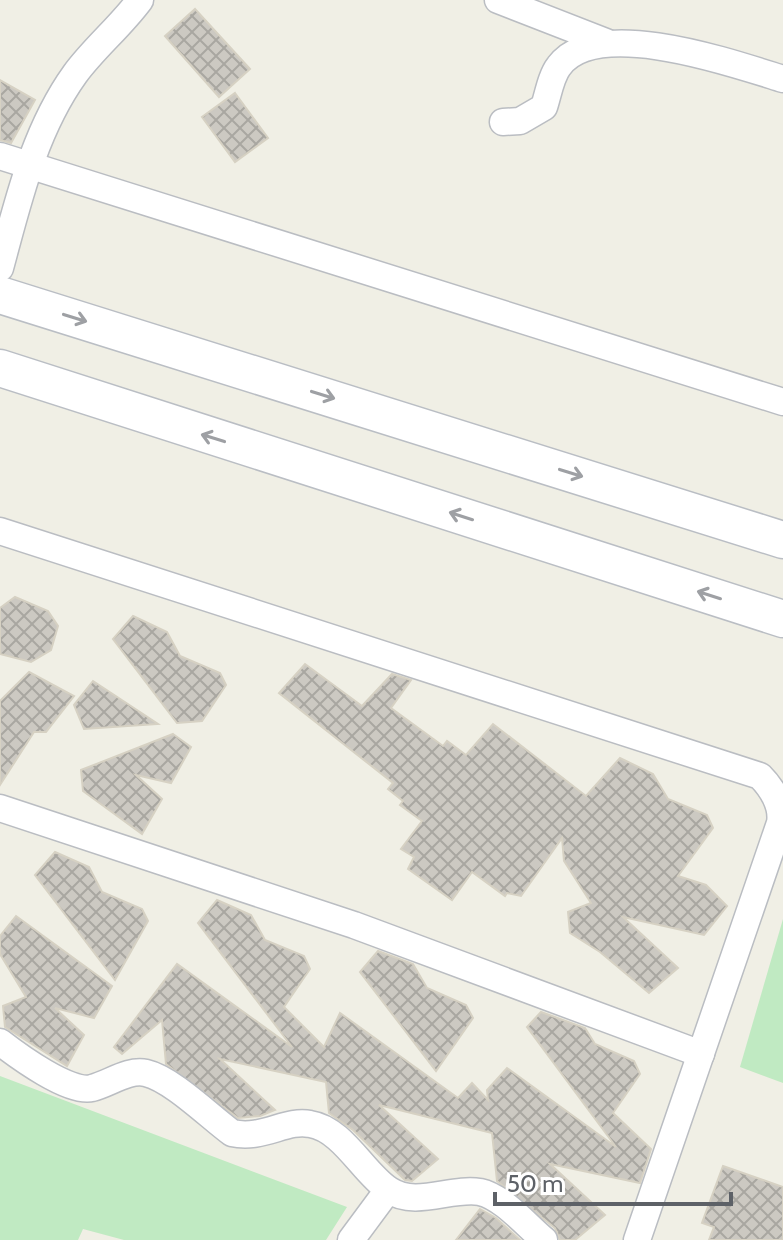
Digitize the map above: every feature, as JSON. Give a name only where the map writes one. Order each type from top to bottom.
[{"type":"main road","points":[[0,295],[783,540]]},
{"type":"main road","points":[[0,368],[783,619]]},
{"type":"street","points":[[0,268],[28,165],[75,74],[140,0]]},
{"type":"street","points":[[498,0],[606,42],[716,56],[782,74]]},
{"type":"street","points":[[503,122],[520,121],[544,107],[559,65],[580,51],[606,42]]},
{"type":"street","points":[[0,156],[783,402]]},
{"type":"street","points":[[0,531],[760,776],[782,813],[780,823],[637,1240]]},
{"type":"street","points":[[0,808],[354,925],[701,1054]]},
{"type":"street","points":[[0,1042],[25,1060],[77,1088],[90,1089],[142,1072],[158,1078],[232,1133],[257,1135],[298,1123],[312,1124],[329,1133],[388,1190],[403,1197],[480,1192],[492,1197],[544,1240]]},
{"type":"street","points":[[351,1240],[388,1190]]},
{"type":"green space","points":[[783,919],[783,1083],[740,1067]]},
{"type":"green space","points":[[0,1076],[347,1207],[326,1240],[124,1240],[83,1229],[78,1240],[0,1240]]},
{"type":"building","points":[[195,9],[250,69],[219,97],[165,36]]},
{"type":"building","points":[[0,80],[35,100],[11,143],[0,140]]},
{"type":"building","points":[[235,93],[268,138],[235,162],[202,117]]},
{"type":"building","points":[[15,597],[48,611],[58,626],[51,650],[31,662],[0,654],[0,608]]},
{"type":"building","points":[[133,616],[167,632],[180,656],[220,673],[226,685],[202,721],[177,723],[113,639]]},
{"type":"building","points":[[305,664],[362,706],[392,674],[411,680],[391,708],[443,746],[447,741],[466,755],[493,724],[586,796],[620,758],[653,774],[668,799],[707,815],[713,828],[678,876],[706,885],[727,906],[704,935],[623,917],[678,968],[649,993],[600,952],[570,933],[568,912],[591,903],[564,861],[562,838],[521,896],[507,893],[505,896],[472,872],[452,900],[408,869],[414,857],[401,849],[422,821],[400,805],[403,801],[388,789],[393,783],[279,693]]},
{"type":"building","points":[[29,672],[74,696],[46,732],[34,732],[0,785],[0,701]]},
{"type":"building","points":[[93,681],[158,724],[84,729],[74,705]]},
{"type":"building","points":[[173,734],[191,747],[171,783],[136,775],[162,799],[142,834],[83,791],[81,770]]},
{"type":"building","points":[[55,852],[89,867],[102,892],[142,909],[148,921],[115,980],[35,875]]},
{"type":"building","points":[[217,900],[251,915],[265,940],[304,956],[310,969],[284,1007],[324,1047],[340,1013],[458,1098],[472,1083],[488,1100],[487,1090],[507,1068],[616,1147],[527,1027],[541,1012],[585,1028],[595,1044],[634,1061],[640,1074],[613,1113],[651,1149],[640,1183],[550,1164],[605,1215],[575,1240],[560,1240],[555,1228],[497,1181],[492,1133],[379,1105],[438,1159],[412,1181],[405,1180],[353,1130],[329,1113],[326,1082],[220,1059],[275,1110],[260,1116],[238,1118],[166,1064],[162,1020],[122,1054],[114,1047],[177,964],[292,1047],[198,923]]},
{"type":"building","points":[[16,916],[112,986],[94,1018],[55,1008],[84,1035],[67,1066],[5,1027],[3,1006],[26,997],[0,954],[0,936]]},
{"type":"building","points":[[378,951],[413,964],[427,988],[466,1005],[473,1018],[436,1071],[360,972]]},
{"type":"building","points":[[723,1166],[783,1187],[783,1240],[709,1240],[714,1227],[702,1223]]},
{"type":"building","points":[[480,1209],[496,1218],[520,1240],[456,1240]]}]
